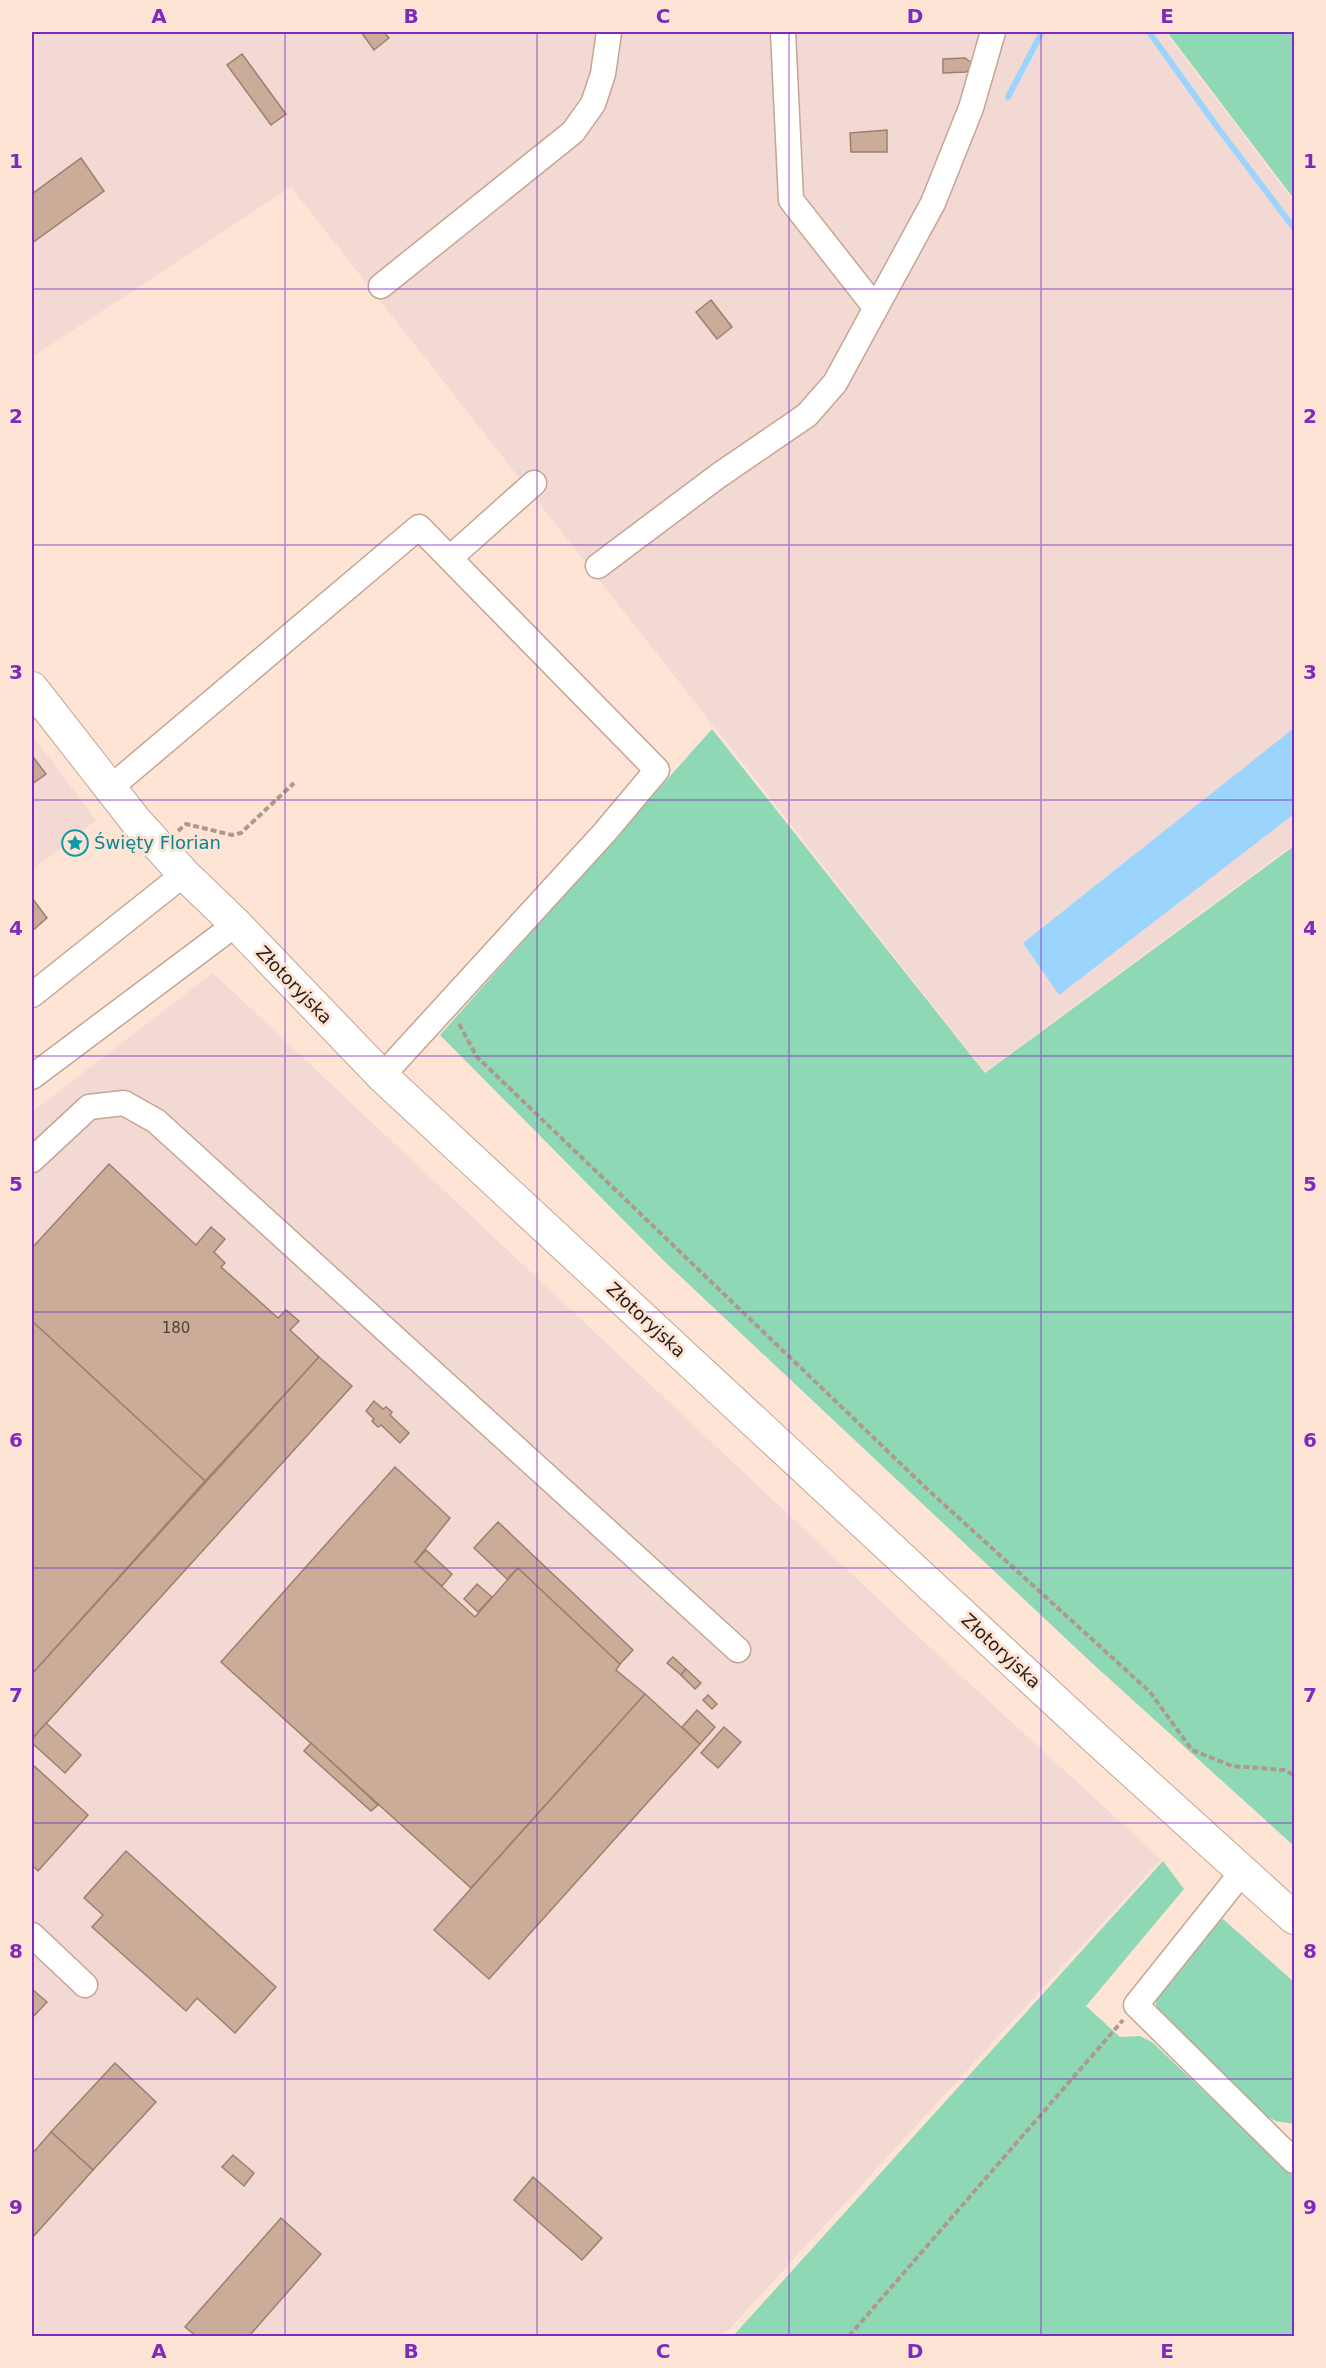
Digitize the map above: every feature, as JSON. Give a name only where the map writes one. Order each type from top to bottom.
[{"type":"main road","name":"Złotoryjska","points":[[32,688],[135,820],[184,874],[236,924],[382,1076],[1092,1735],[1294,1918]]},
{"type":"street","points":[[381,286],[573,132],[593,104],[603,74],[609,32]]},
{"type":"street","points":[[783,32],[791,200],[875,307]]},
{"type":"street","points":[[598,566],[718,476],[807,415],[835,383],[933,203],[971,108],[993,32]]},
{"type":"street","points":[[450,558],[534,483]]},
{"type":"street","points":[[110,788],[419,527],[657,770],[605,832],[382,1076]]},
{"type":"street","points":[[32,995],[184,874]]},
{"type":"street","points":[[32,1077],[236,924]]},
{"type":"street","points":[[32,1160],[89,1107],[124,1103],[156,1121],[738,1650]]},
{"type":"street","points":[[1243,1871],[1136,2005],[1290,2150]]},
{"type":"street","points":[[32,1935],[85,1985]]},
{"type":"path","points":[[175,833],[186,824],[232,835],[241,833],[294,783]]},
{"type":"path","points":[[442,1011],[457,1021],[466,1033],[477,1057],[592,1168],[926,1488],[1150,1692],[1192,1750],[1232,1766],[1284,1770],[1294,1775]]},
{"type":"path","points":[[849,2337],[1136,2005]]},
{"type":"shaded area","points":[[32,32],[1165,32],[1294,202],[1294,844],[985,1072],[291,187],[32,357]]},
{"type":"shaded area","points":[[32,735],[96,820],[32,870]]},
{"type":"shaded area","points":[[213,973],[924,1642],[1161,1859],[723,2336],[32,2336],[32,1112]]},
{"type":"green space","points":[[1167,32],[1294,32],[1294,199]]},
{"type":"green space","points":[[712,729],[985,1073],[1294,846],[1294,1846],[1093,1664],[664,1261],[440,1035]]},
{"type":"green space","points":[[1163,1861],[1184,1889],[1086,2006],[1120,2037],[1140,2036],[1152,2042],[1294,2177],[1294,2336],[733,2336]]},
{"type":"green space","points":[[1223,1919],[1294,1982],[1294,2124],[1268,2117],[1221,2080],[1159,2014],[1156,1995],[1213,1926]]},
{"type":"water","points":[[1294,728],[1294,814],[1059,995],[1023,943]]},
{"type":"building","points":[[361,32],[384,32],[389,38],[374,50]]},
{"type":"building","points":[[242,54],[286,114],[271,125],[227,65]]},
{"type":"building","points":[[965,58],[972,63],[971,68],[966,72],[943,73],[943,59]]},
{"type":"building","points":[[887,130],[887,152],[851,152],[850,133]]},
{"type":"building","points":[[81,158],[104,191],[32,243],[32,194]]},
{"type":"building","points":[[711,300],[732,327],[717,339],[696,312]]},
{"type":"building","points":[[32,758],[46,774],[32,784]]},
{"type":"building","points":[[32,898],[47,918],[32,931]]},
{"type":"building","points":[[109,1164],[196,1245],[211,1227],[225,1239],[214,1252],[225,1263],[221,1267],[278,1318],[286,1310],[299,1321],[290,1330],[319,1357],[205,1481],[32,1321],[32,1248]]},
{"type":"building","points":[[32,1321],[205,1481],[32,1674]]},
{"type":"building","points":[[319,1357],[352,1386],[32,1739],[32,1674]]},
{"type":"building","points":[[374,1401],[383,1409],[386,1407],[392,1412],[390,1415],[409,1433],[400,1443],[381,1425],[378,1427],[372,1421],[374,1419],[366,1411]]},
{"type":"building","points":[[395,1467],[450,1518],[415,1562],[475,1617],[518,1568],[620,1664],[616,1670],[645,1694],[471,1888],[221,1662]]},
{"type":"building","points":[[498,1522],[633,1650],[620,1664],[518,1568],[507,1579],[474,1548]]},
{"type":"building","points":[[426,1550],[452,1574],[442,1586],[415,1562]]},
{"type":"building","points":[[477,1584],[492,1597],[478,1612],[464,1599]]},
{"type":"building","points":[[673,1657],[686,1669],[681,1675],[667,1663]]},
{"type":"building","points":[[686,1669],[701,1683],[695,1689],[681,1675]]},
{"type":"building","points":[[645,1694],[700,1744],[489,1979],[434,1930]]},
{"type":"building","points":[[708,1695],[717,1704],[712,1709],[703,1700]]},
{"type":"building","points":[[697,1710],[715,1727],[700,1744],[682,1727]]},
{"type":"building","points":[[46,1723],[81,1755],[65,1773],[32,1743],[32,1739]]},
{"type":"building","points":[[724,1727],[741,1742],[718,1768],[701,1753]]},
{"type":"building","points":[[311,1743],[378,1805],[371,1811],[304,1751]]},
{"type":"building","points":[[32,1764],[88,1815],[38,1871],[32,1865]]},
{"type":"building","points":[[126,1851],[276,1987],[235,2033],[197,1998],[186,2011],[92,1927],[103,1915],[84,1898]]},
{"type":"building","points":[[32,1989],[47,2002],[33,2017],[32,2015]]},
{"type":"building","points":[[115,2063],[156,2102],[93,2170],[51,2132]]},
{"type":"building","points":[[51,2132],[93,2170],[32,2238],[32,2154]]},
{"type":"building","points":[[233,2155],[254,2173],[244,2186],[222,2167]]},
{"type":"building","points":[[533,2177],[602,2238],[582,2260],[514,2200]]},
{"type":"building","points":[[281,2218],[321,2254],[249,2336],[196,2336],[185,2327]]},
{"type":"waterway","points":[[1008,97],[1042,32]]},
{"type":"waterway","points":[[1149,32],[1294,228]]},
{"type":"place","name":"Święty Florian","points":[[75,843]]}]
